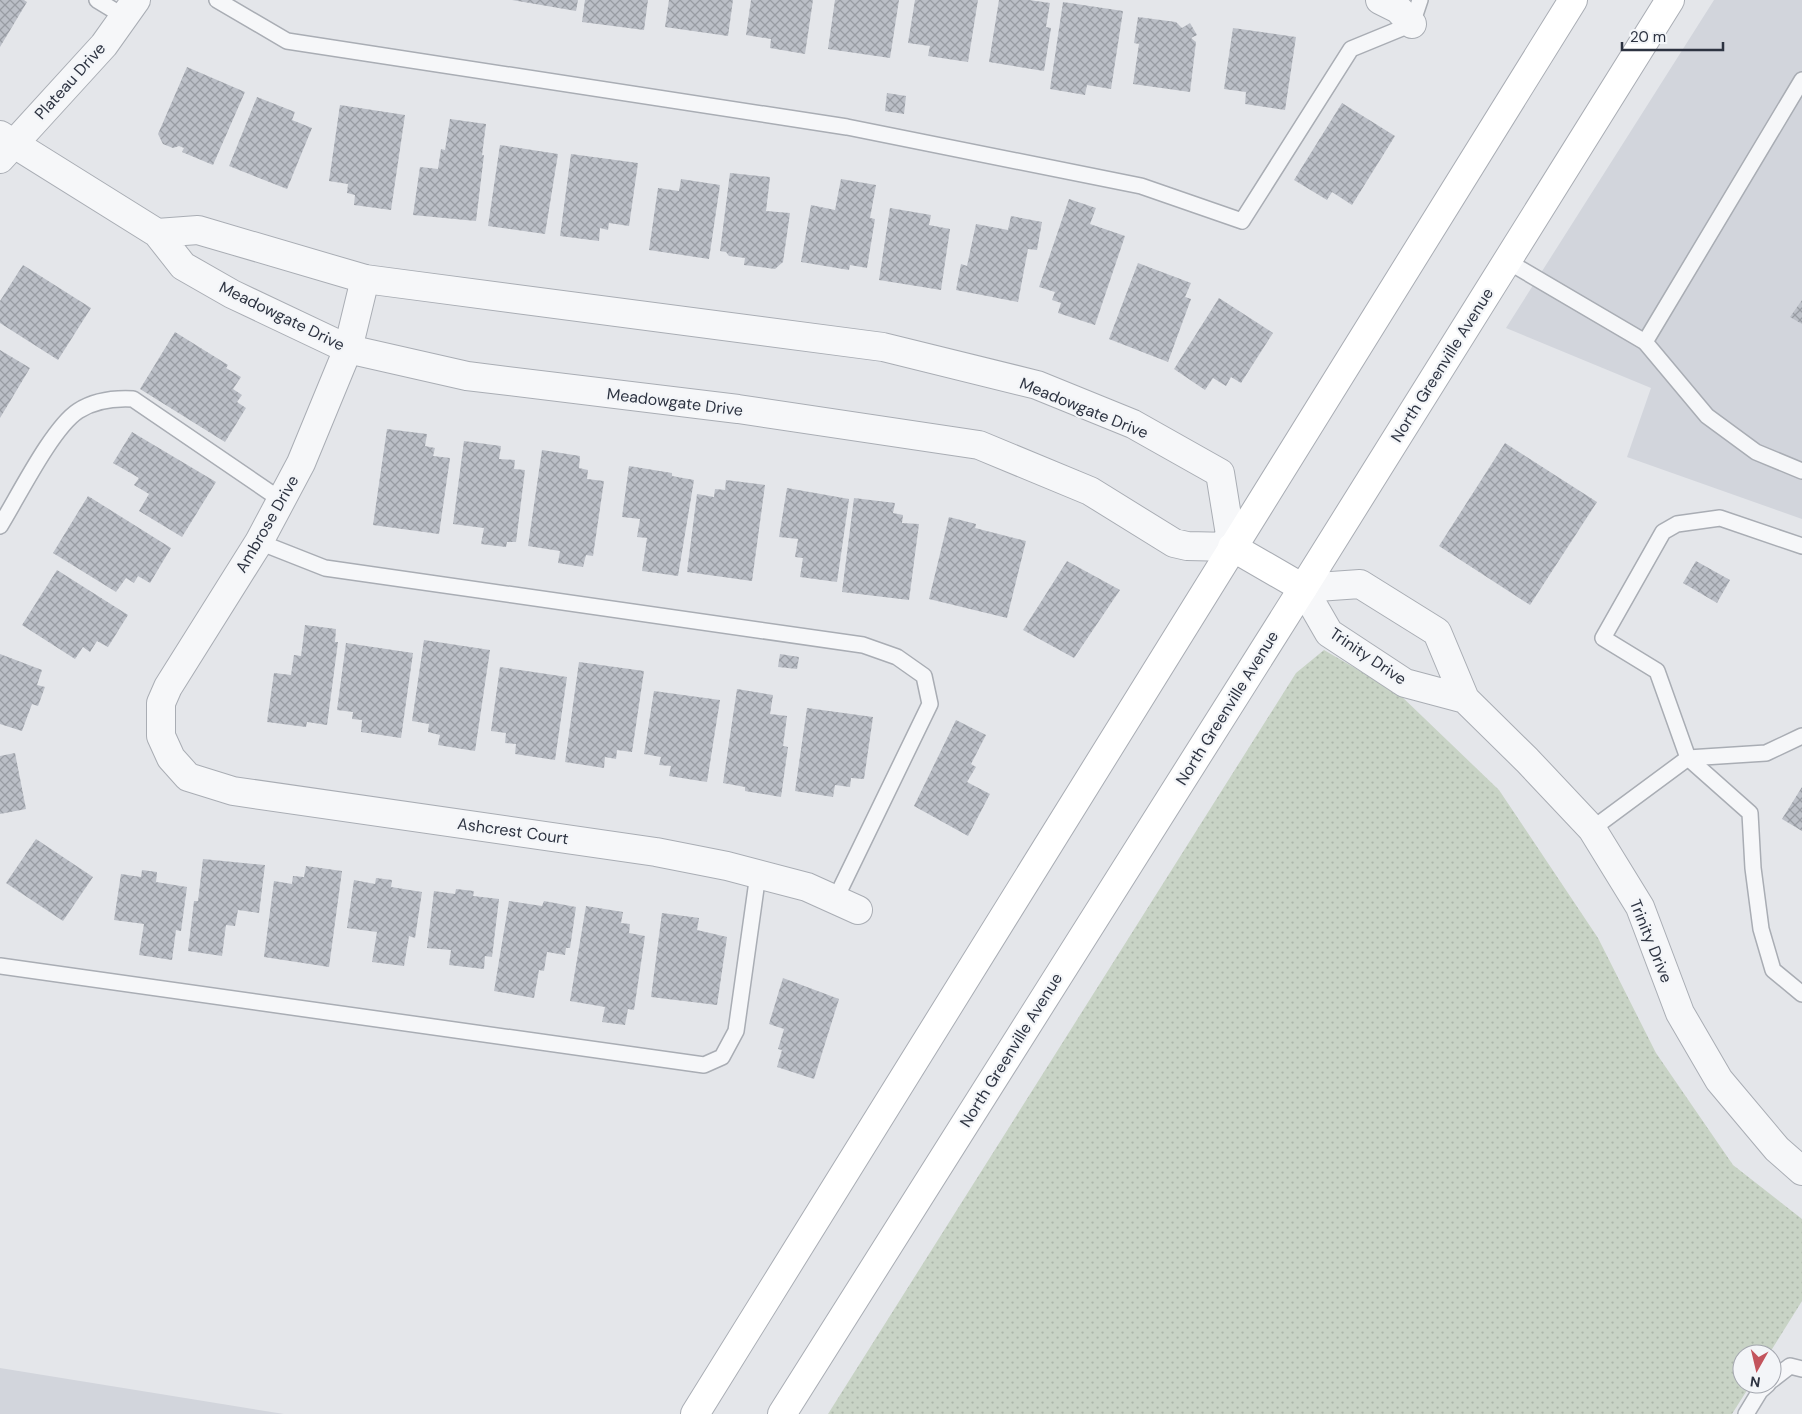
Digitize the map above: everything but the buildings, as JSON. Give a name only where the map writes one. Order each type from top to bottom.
[{"type":"main road","points":[[695,1414],[1573,0]]},
{"type":"main road","name":"North Greenville Avenue","points":[[782,1414],[1303,588],[1670,0]]},
{"type":"main road","points":[[1232,547],[1303,588]]},
{"type":"street","points":[[1380,0],[1398,9],[1416,12]]},
{"type":"street","name":"Plateau Drive","points":[[4,146],[104,45],[131,9]]},
{"type":"street","name":"Meadowgate Drive","points":[[4,146],[157,233],[183,266],[232,294],[348,349],[467,376],[738,409],[979,445],[1090,491],[1174,543],[1187,546],[1232,547],[1220,473],[1133,424],[1037,385],[883,347],[364,279],[198,230],[157,233]]},
{"type":"street","name":"Ambrose Drive","points":[[170,758],[161,736],[161,703],[164,695],[259,542],[301,463],[348,349],[364,279]]},
{"type":"street","name":"Trinity Drive","points":[[1465,699],[1405,683],[1329,633],[1303,588],[1360,584],[1437,632],[1465,699],[1527,760],[1592,829],[1640,906],[1680,1013],[1719,1080],[1777,1149],[1802,1171]]},
{"type":"street","name":"Ashcrest Court","points":[[170,758],[188,777],[233,791],[656,852],[758,874],[807,887],[846,905]]},
{"type":"lane","points":[[97,0],[131,9]]},
{"type":"lane","points":[[217,0],[287,41],[847,127],[1141,186],[1242,221],[1351,48],[1416,12]]},
{"type":"lane","points":[[1645,342],[1802,80]]},
{"type":"lane","points":[[1506,261],[1645,342],[1707,416],[1756,452],[1802,471]]},
{"type":"lane","points":[[0,526],[62,425],[79,410],[112,397],[133,399],[281,500]]},
{"type":"lane","points":[[1802,546],[1720,518],[1677,524],[1663,532],[1603,638],[1658,671],[1688,758],[1750,813],[1753,868],[1761,929],[1773,970],[1802,994]]},
{"type":"lane","points":[[259,542],[325,568],[863,645],[897,657],[924,676],[930,704],[846,905]]},
{"type":"lane","points":[[1592,829],[1688,758],[1766,753],[1802,736]]},
{"type":"lane","points":[[0,966],[704,1066],[722,1057],[736,1031],[758,874]]},
{"type":"lane","points":[[1782,1372],[1790,1366],[1802,1369]]},
{"type":"lane","points":[[1746,1414],[1758,1394]]},
{"type":"shaded area","points":[[1714,0],[1802,0],[1802,519],[1627,457],[1651,388],[1506,328]]},
{"type":"shaded area","points":[[0,1368],[284,1414],[0,1414]]},
{"type":"green space","points":[[1324,650],[1398,693],[1499,790],[1598,938],[1656,1053],[1733,1165],[1802,1219],[1802,1301],[1775,1344],[1732,1344],[1732,1394],[1745,1394],[1732,1414],[828,1414],[1296,673]]}]
